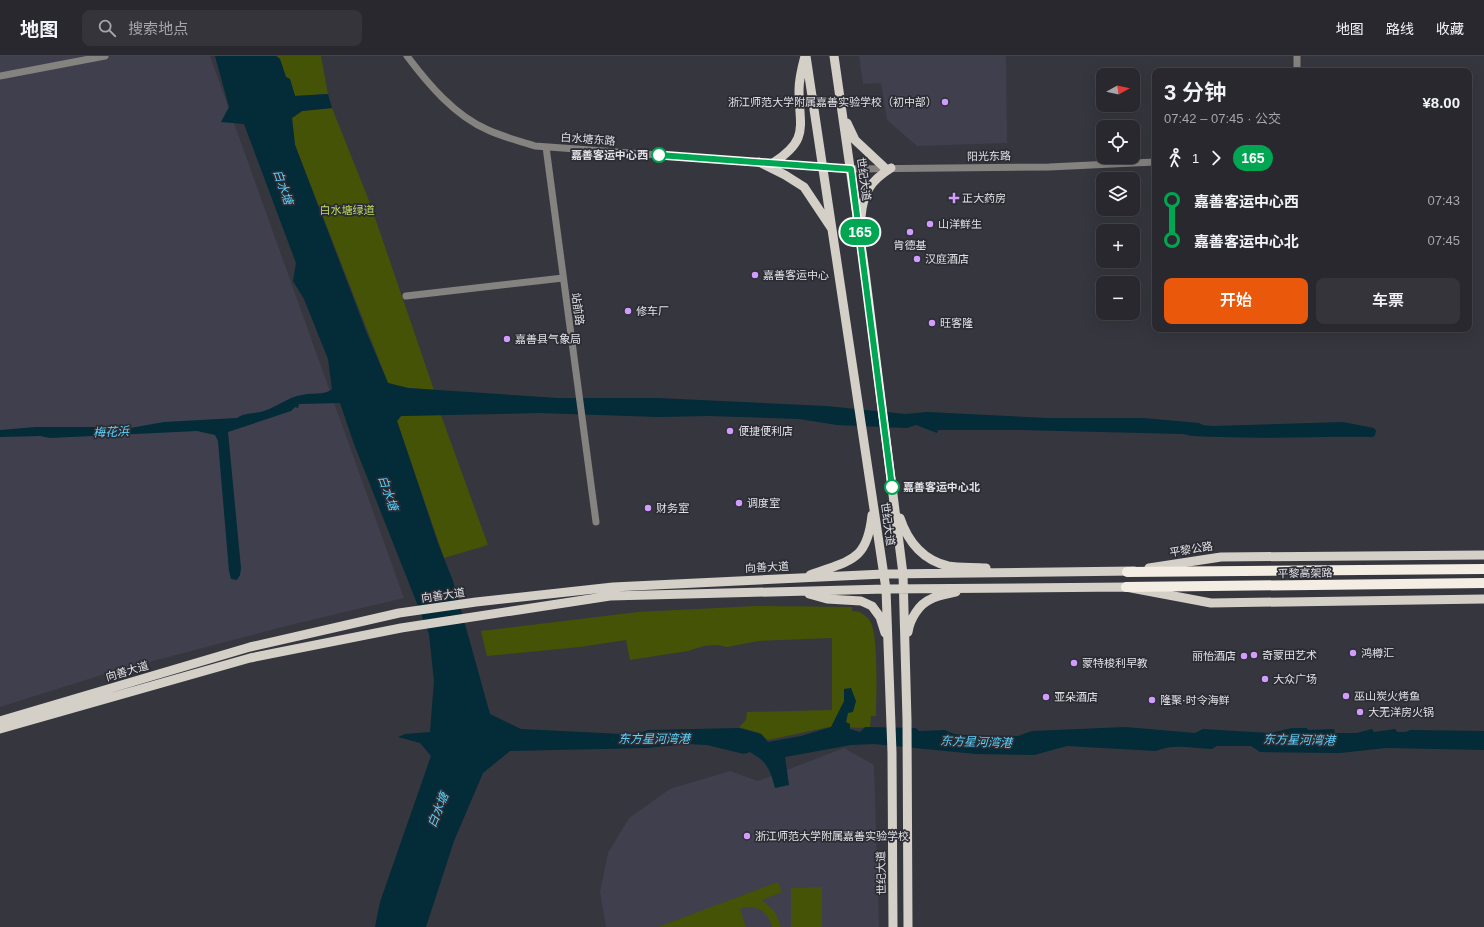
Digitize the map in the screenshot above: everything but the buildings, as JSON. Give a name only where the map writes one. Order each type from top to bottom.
[{"type":"highway","name":"平黎高架路","points":[[1127,572],[1484,569]]},
{"type":"highway","name":"平黎高架路","points":[[1126,587],[1484,583]]},
{"type":"main road","points":[[774,163],[789,153],[800,135],[800,75],[805,56]]},
{"type":"main road","name":"世纪大道","points":[[805,56],[834,231],[886,589],[892,753],[894,927]]},
{"type":"main road","name":"世纪大道","points":[[834,56],[865,272],[903,574],[908,756],[908,927]]},
{"type":"main road","points":[[843,114],[855,140],[888,168],[873,182],[862,202],[861,218],[867,259],[865,272]]},
{"type":"main road","points":[[759,162],[785,175],[804,187],[834,231]]},
{"type":"main road","points":[[894,499],[903,529],[910,542],[922,554],[932,560],[949,566],[985,568],[1004,573]]},
{"type":"main road","points":[[802,578],[848,561],[861,551],[870,535],[873,502]]},
{"type":"main road","name":"平黎公路","points":[[903,574],[1127,572],[1221,557],[1484,555]]},
{"type":"main road","name":"向善大道","points":[[0,721],[250,647],[399,613],[476,602],[613,586],[903,574]]},
{"type":"main road","points":[[904,589],[1126,587],[1211,603],[1484,599]]},
{"type":"main road","name":"向善大道","points":[[0,729],[250,658],[401,628],[610,596],[904,589]]},
{"type":"main road","points":[[905,645],[909,626],[914,615],[922,606],[931,599],[964,589]]},
{"type":"main road","points":[[800,592],[827,599],[861,600],[872,606],[880,617],[888,643]]},
{"type":"street","points":[[0,76],[104,56]]},
{"type":"street","name":"白水塘东路","points":[[407,56],[424,78],[450,105],[487,130],[535,146],[824,166]]},
{"type":"street","points":[[1297,56],[1297,68]]},
{"type":"street","name":"站前路","points":[[546,147],[596,522]]},
{"type":"street","name":"阳光东路","points":[[824,166],[851,169],[1049,167],[1152,162]]},
{"type":"street","points":[[406,296],[563,278]]},
{"type":"shaded area","points":[[0,56],[210,56],[404,598],[286,626],[111,672],[0,707]]},
{"type":"shaded area","name":"浙江师范大学附属嘉善实验学校（初中部）","points":[[859,56],[1006,56],[1007,143],[917,146],[887,120],[881,83],[863,84]]},
{"type":"shaded area","name":"浙江师范大学附属嘉善实验学校","points":[[844,748],[874,765],[879,927],[606,927],[600,892],[608,853],[629,818],[670,789],[730,771],[758,781]]},
{"type":"green space","points":[[276,56],[321,56],[328,94],[295,96],[290,80],[286,77],[280,59]]},
{"type":"green space","name":"白水塘绿道","points":[[332,108],[370,203],[434,390],[408,388],[388,383],[295,145],[292,118],[302,111]]},
{"type":"green space","points":[[441,415],[488,545],[444,558],[397,421],[401,416]]},
{"type":"green space","points":[[756,606],[852,607],[852,611],[867,617],[873,628],[876,652],[876,716],[871,716],[870,728],[829,727],[768,740],[760,733],[739,727],[746,720],[747,712],[832,710],[832,638],[758,641],[727,647],[718,645],[704,646],[688,651],[630,660],[626,640],[580,647],[487,656],[481,631],[638,612]]},
{"type":"green space","points":[[778,882],[782,892],[762,900],[775,912],[781,927],[772,927],[768,917],[760,910],[745,907],[740,909],[746,927],[658,927]]},
{"type":"green space","points":[[822,887],[822,927],[791,927],[791,888]]},
{"type":"water","points":[[215,56],[276,56],[280,59],[286,77],[290,79],[295,96],[328,94],[332,108],[302,111],[292,118],[295,145],[366,331],[388,383],[408,388],[558,398],[658,398],[826,406],[906,414],[927,412],[1048,418],[1143,418],[1199,423],[1212,426],[1343,422],[1374,428],[1376,431],[1373,437],[1260,438],[1198,436],[1183,434],[1020,430],[938,430],[937,433],[916,425],[907,428],[837,425],[799,419],[709,416],[658,417],[540,413],[401,416],[397,421],[438,543],[453,581],[490,714],[521,729],[622,734],[643,732],[648,730],[739,728],[761,734],[768,742],[801,736],[831,727],[844,701],[844,689],[851,688],[856,701],[853,712],[848,713],[846,722],[850,724],[850,729],[860,732],[865,727],[916,728],[919,731],[945,730],[954,734],[964,735],[1018,736],[1032,731],[1125,727],[1195,733],[1203,729],[1270,733],[1292,728],[1307,728],[1308,730],[1334,729],[1335,733],[1357,733],[1372,729],[1374,732],[1395,729],[1397,732],[1406,732],[1410,730],[1484,731],[1484,750],[1386,748],[1340,753],[1260,752],[1251,746],[1217,746],[1212,749],[1170,747],[1156,751],[1067,746],[1034,755],[976,754],[874,744],[851,745],[785,757],[789,785],[775,788],[772,776],[765,763],[750,752],[744,754],[707,745],[688,744],[646,748],[510,751],[483,773],[454,841],[426,927],[375,927],[380,902],[431,756],[420,743],[398,737],[405,734],[430,732],[434,681],[429,634],[354,444],[340,403],[299,404],[298,408],[295,407],[291,411],[228,432],[241,568],[240,575],[237,580],[231,579],[229,571],[218,441],[215,435],[197,431],[50,438],[40,436],[0,437],[0,430],[36,427],[101,427],[125,429],[164,422],[237,418],[243,415],[264,411],[297,396],[322,393],[332,389],[328,359],[304,299],[293,281],[296,263],[244,124],[221,122],[229,107]]},
{"type":"bus line","name":"165","points":[[659,155],[851,169],[892,487]]},
{"type":"place","name":"浙江师范大学附属嘉善实验学校（初中部）","points":[[945,102]]},
{"type":"place","name":"嘉善客运中心西","points":[[659,155]]},
{"type":"place","name":"正大药房","points":[[954,198]]},
{"type":"place","name":"山洋鲜生","points":[[930,224]]},
{"type":"place","name":"肯德基","points":[[910,232]]},
{"type":"place","name":"汉庭酒店","points":[[917,259]]},
{"type":"place","name":"嘉善客运中心","points":[[755,275]]},
{"type":"place","name":"修车厂","points":[[628,311]]},
{"type":"place","name":"旺客隆","points":[[932,323]]},
{"type":"place","name":"嘉善县气象局","points":[[507,339]]},
{"type":"place","name":"便捷便利店","points":[[730,431]]},
{"type":"place","name":"嘉善客运中心北","points":[[892,487]]},
{"type":"place","name":"调度室","points":[[739,503]]},
{"type":"place","name":"财务室","points":[[648,508]]},
{"type":"place","name":"鸿樽汇","points":[[1353,653]]},
{"type":"place","name":"奇蒙田艺术","points":[[1254,655]]},
{"type":"place","name":"丽怡酒店","points":[[1244,656]]},
{"type":"place","name":"蒙特梭利早教","points":[[1074,663]]},
{"type":"place","name":"大众广场","points":[[1265,679]]},
{"type":"place","name":"巫山炭火烤鱼","points":[[1346,696]]},
{"type":"place","name":"亚朵酒店","points":[[1046,697]]},
{"type":"place","name":"隆聚·时令海鲜","points":[[1152,700]]},
{"type":"place","name":"大无洋房火锅","points":[[1360,712]]},
{"type":"place","name":"浙江师范大学附属嘉善实验学校","points":[[747,836]]},
{"type":"water label","name":"白水塘","points":[[283,187]]},
{"type":"water label","name":"梅花浜","points":[[111,432]]},
{"type":"water label","name":"白水塘","points":[[388,493]]},
{"type":"water label","name":"东方星河湾港","points":[[654,739]]},
{"type":"water label","name":"东方星河湾港","points":[[1299,740]]},
{"type":"water label","name":"东方星河湾港","points":[[976,742]]},
{"type":"water label","name":"白水塘","points":[[438,810]]}]
